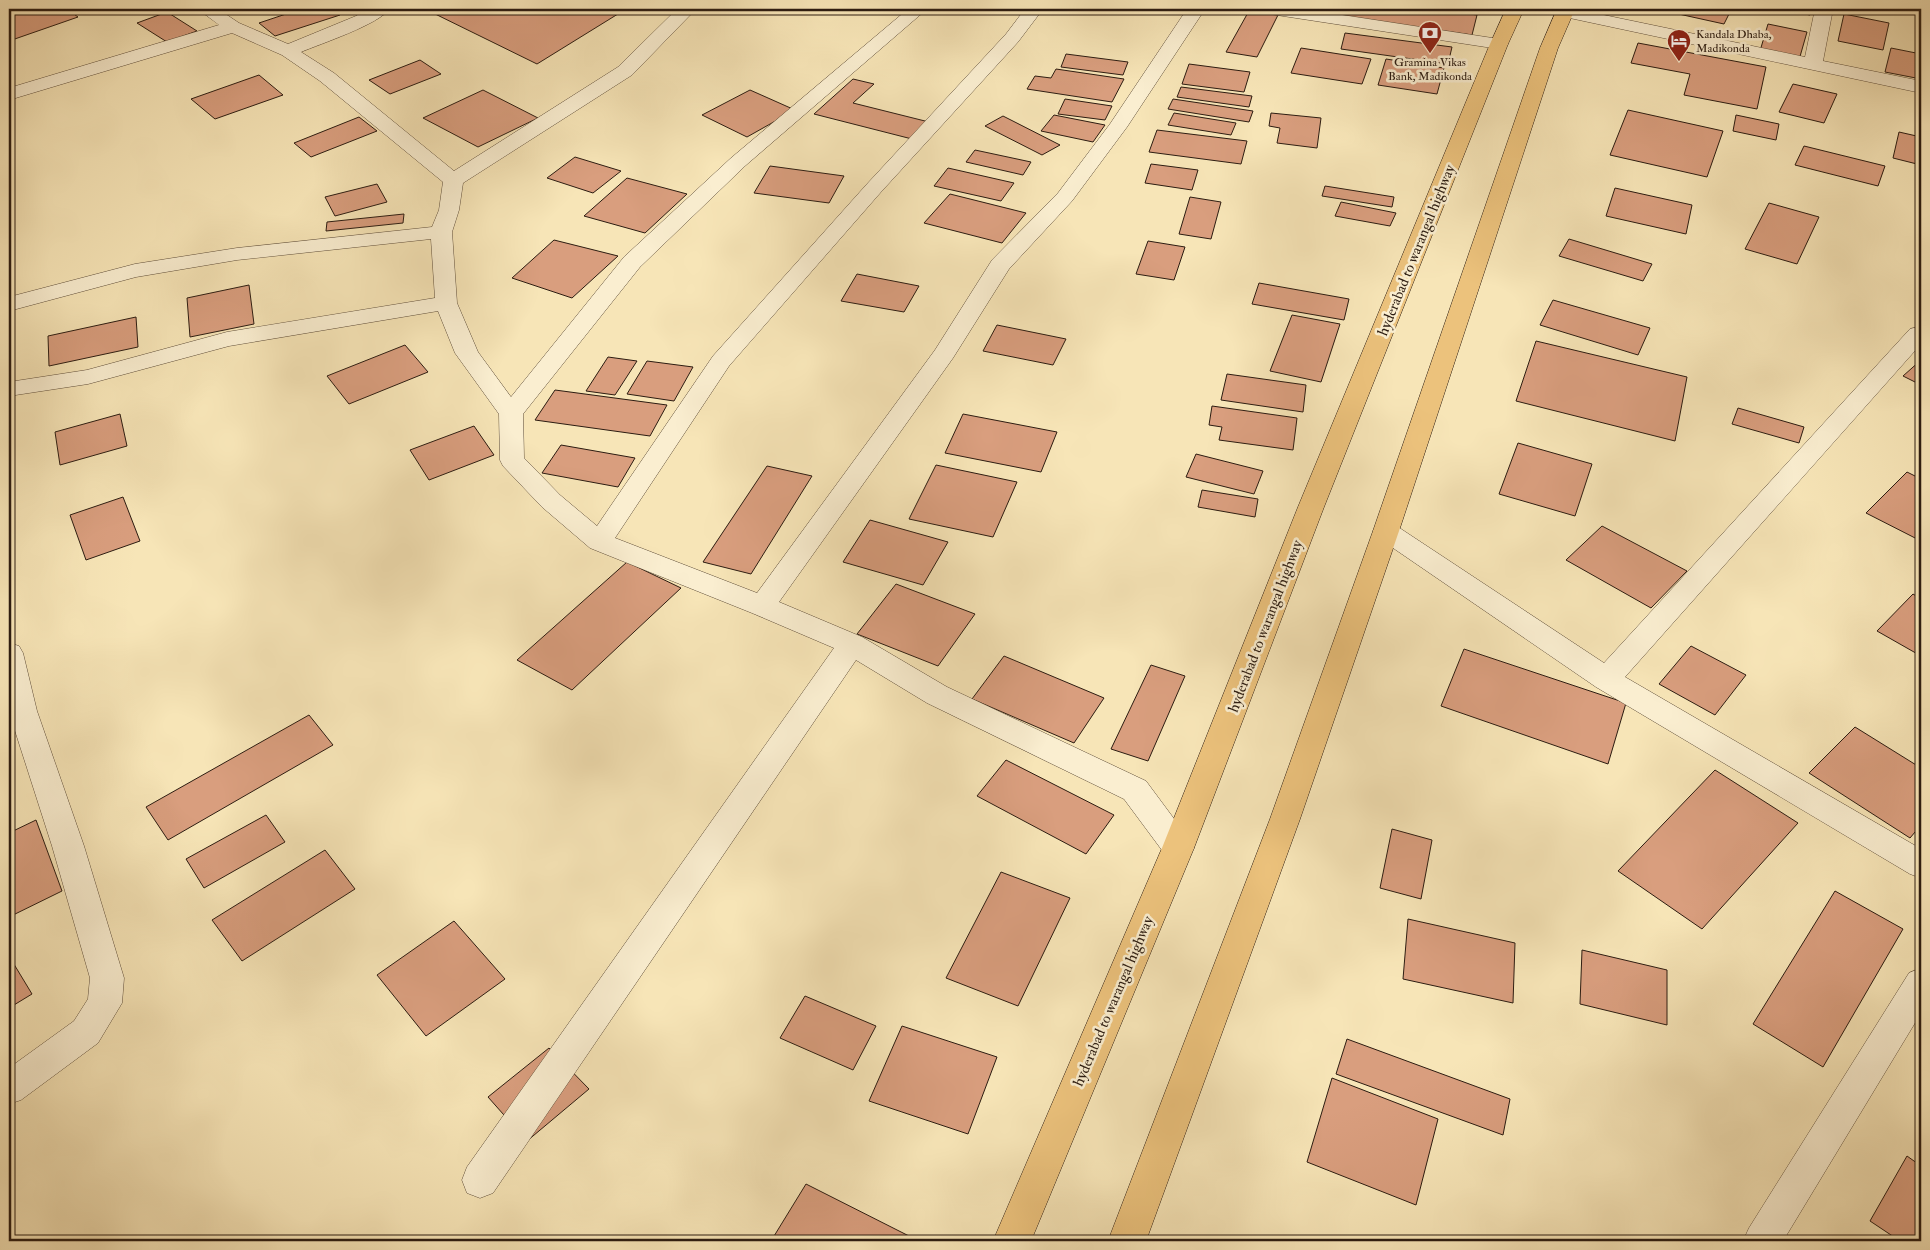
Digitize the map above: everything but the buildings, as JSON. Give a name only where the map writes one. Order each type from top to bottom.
[{"type":"main road","name":"hyderabad to warangal highway","points":[[1012,1241],[1178,848],[1311,506],[1499,44],[1515,9]]},
{"type":"main road","points":[[1127,1241],[1285,819],[1386,531],[1549,48],[1566,10]]},
{"type":"street","points":[[207,9],[233,27],[288,51],[327,77],[453,180]]},
{"type":"street","points":[[288,51],[362,20],[380,9]]},
{"type":"street","points":[[687,9],[625,70],[453,180],[449,210],[441,232],[446,302],[467,353],[511,413],[512,460],[551,501],[599,542],[762,606],[852,644],[937,694],[1135,790],[1178,848]]},
{"type":"street","points":[[511,413],[632,262],[738,162],[918,9]]},
{"type":"street","points":[[599,542],[722,361],[874,188],[1012,38],[1034,9]]},
{"type":"street","points":[[762,606],[945,353],[1000,265],[1065,197],[1117,127],[1196,9]]},
{"type":"street","points":[[1270,9],[1499,44]]},
{"type":"street","points":[[1813,65],[1824,9]]},
{"type":"street","points":[[1566,10],[1921,87]]},
{"type":"street","points":[[9,94],[233,27]]},
{"type":"street","points":[[9,304],[135,271],[237,254],[441,232]]},
{"type":"street","points":[[9,389],[88,377],[226,339],[446,302]]},
{"type":"street","points":[[1606,679],[1918,334],[1921,336]]},
{"type":"street","points":[[1386,531],[1606,679],[1921,865]]},
{"type":"street","points":[[480,1180],[852,644]]},
{"type":"street","points":[[9,653],[23,711],[68,846],[108,978],[105,1002],[86,1032],[9,1088]]},
{"type":"street","points":[[1762,1241],[1921,983]]},
{"type":"place","name":"Gramina Vikas Bank, Madikonda","points":[[1430,54]]},
{"type":"place","name":"Kandala Dhaba, Madikonda","points":[[1679,62]]}]
